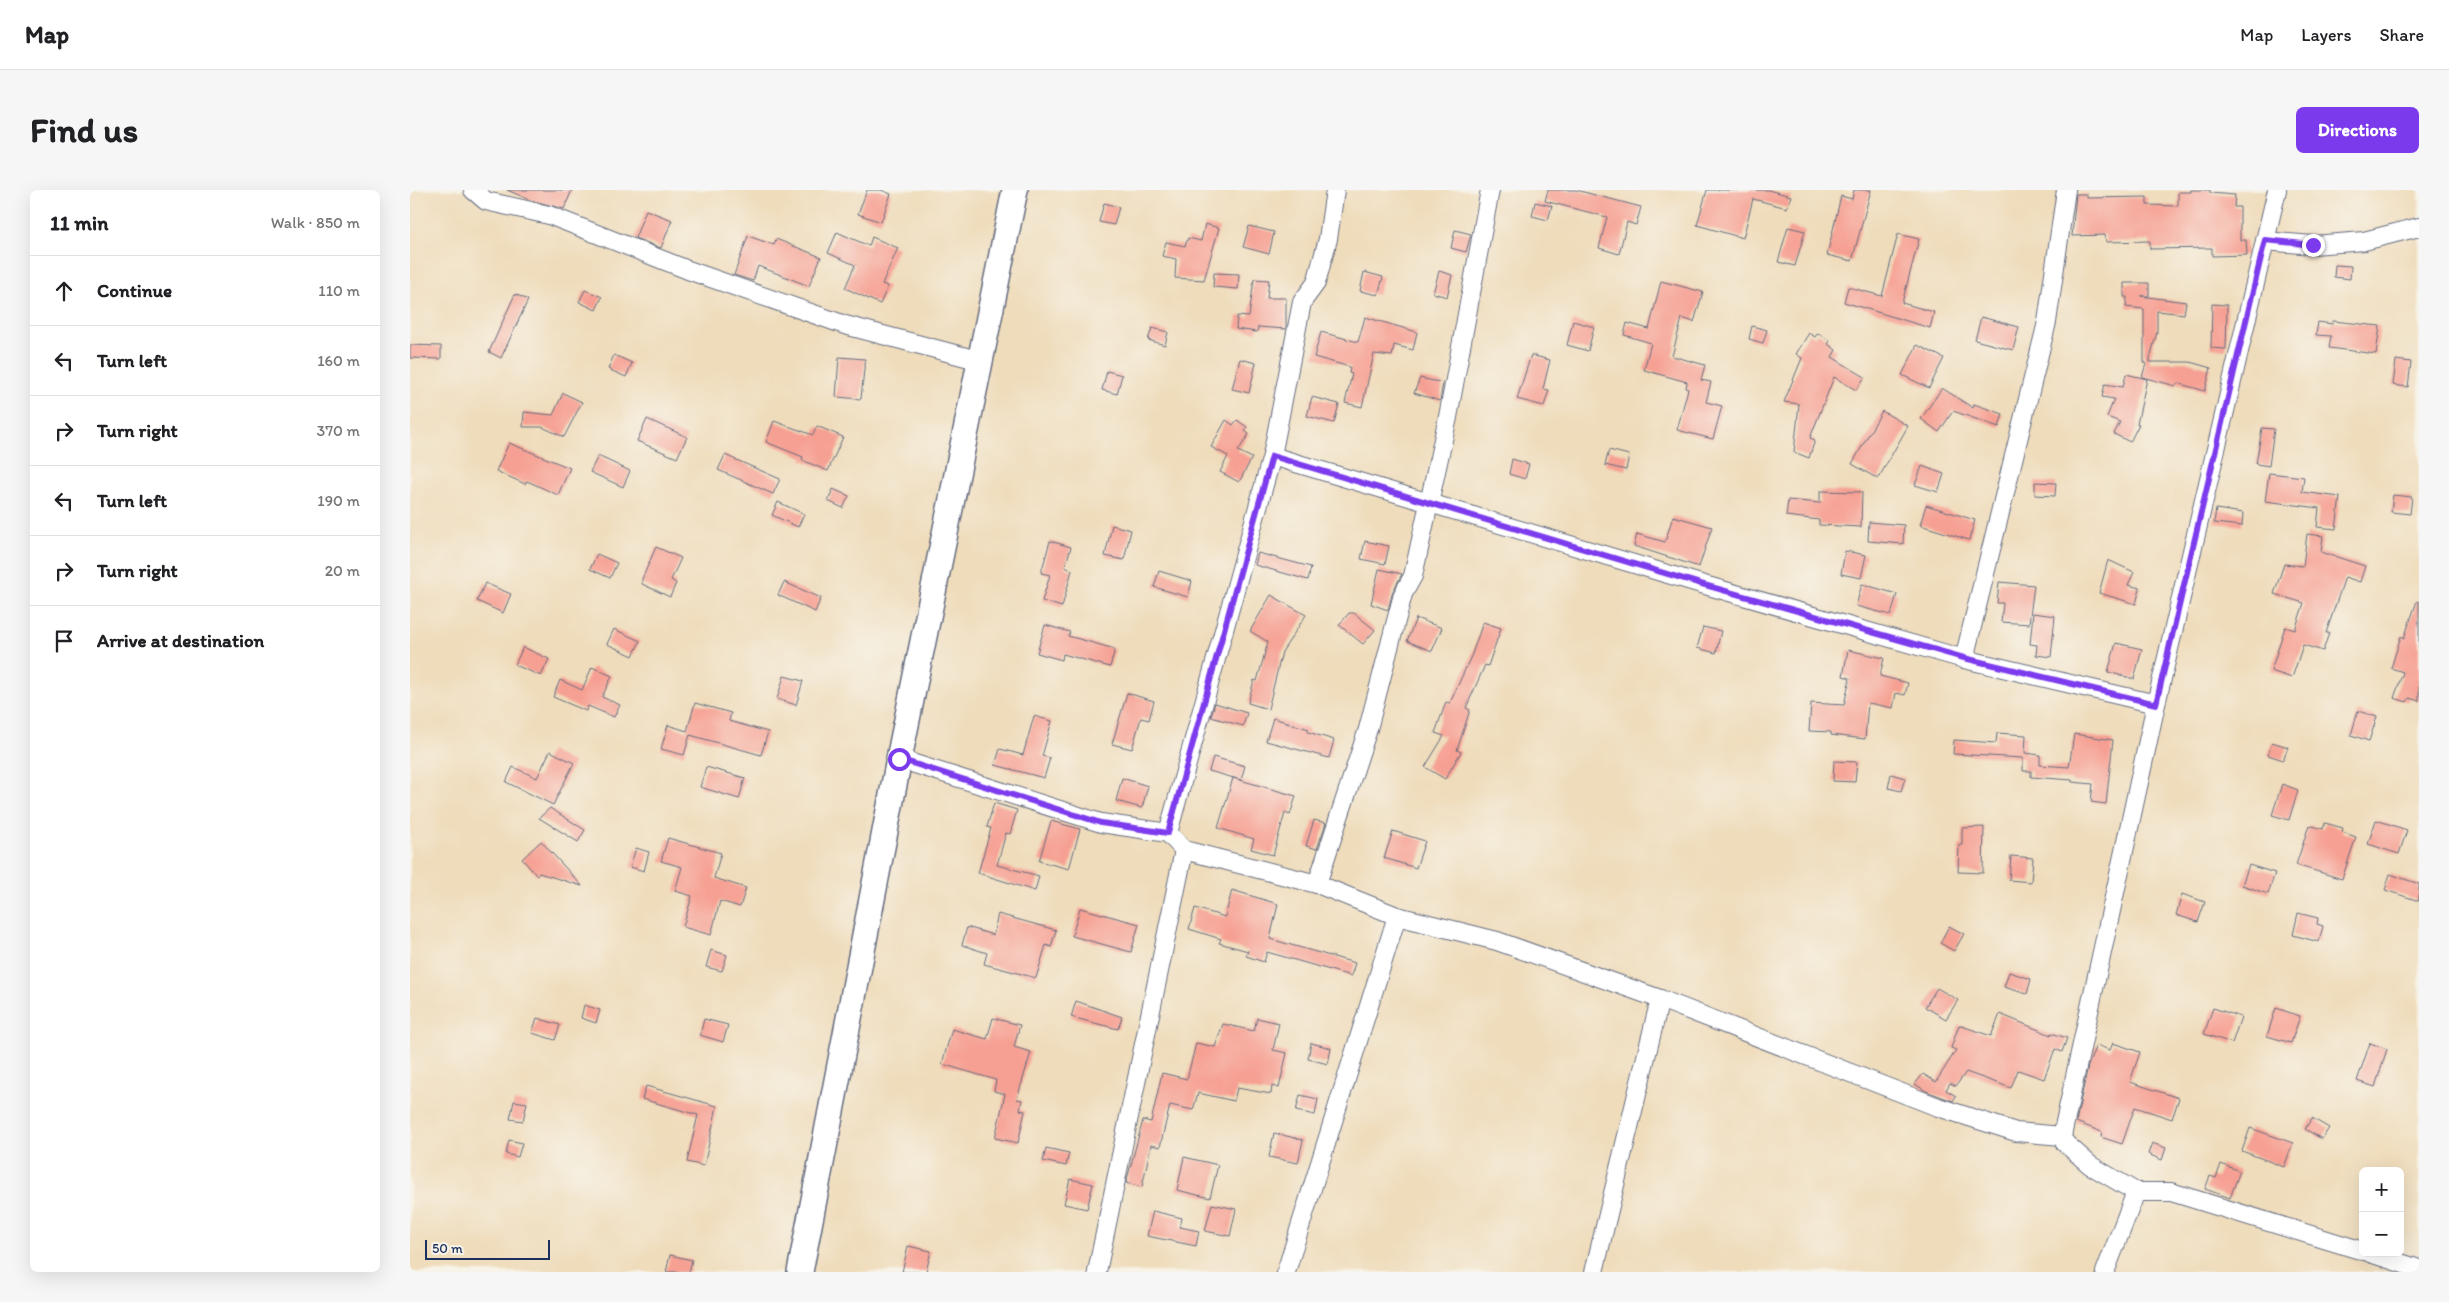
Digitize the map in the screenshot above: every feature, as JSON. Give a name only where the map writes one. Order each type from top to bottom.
[{"type":"highway","points":[[800,1272],[899,759],[1015,190]]},
{"type":"street","points":[[473,190],[486,201],[548,215],[688,270],[844,325],[981,362]]},
{"type":"street","points":[[1168,833],[1272,456],[1302,302],[1316,283],[1328,239],[1335,190]]},
{"type":"street","points":[[1317,884],[1368,729],[1404,594],[1413,576],[1448,417],[1490,190]]},
{"type":"street","points":[[1964,658],[2047,322],[2066,190]]},
{"type":"street","points":[[2277,190],[2156,704],[2062,1136],[2064,1142],[2090,1165],[2136,1192],[2179,1194],[2359,1250]]},
{"type":"street","points":[[2265,240],[2322,244],[2364,240],[2419,227]]},
{"type":"street","points":[[1272,456],[1701,584],[1964,658],[2156,704]]},
{"type":"street","points":[[899,759],[1101,823],[1168,833],[1184,850],[1317,884],[1396,916],[1497,941],[1660,999],[1938,1107],[2016,1132],[2062,1136]]},
{"type":"street","points":[[1097,1272],[1184,850]]},
{"type":"street","points":[[1286,1272],[1396,916]]},
{"type":"street","points":[[1594,1272],[1660,999]]},
{"type":"street","points":[[2105,1272],[2136,1192]]},
{"type":"street","points":[[2382,1257],[2419,1269]]},
{"type":"building","points":[[507,190],[572,190],[564,209],[530,200]]},
{"type":"building","points":[[867,190],[881,190],[891,194],[881,222],[858,214]]},
{"type":"building","points":[[1548,190],[1576,190],[1641,207],[1636,225],[1627,222],[1619,254],[1599,248],[1607,217],[1545,201]]},
{"type":"building","points":[[1707,190],[1768,190],[1791,196],[1787,208],[1753,199],[1743,238],[1697,225]]},
{"type":"building","points":[[1854,190],[1871,190],[1852,261],[1827,255],[1841,196],[1852,199]]},
{"type":"building","points":[[2191,190],[2210,190],[2210,193],[2235,195],[2234,207],[2240,207],[2240,240],[2246,240],[2247,255],[2212,256],[2212,248],[2150,249],[2150,241],[2106,242],[2105,235],[2072,236],[2076,194],[2087,194],[2087,198],[2147,197],[2147,205],[2178,206],[2178,192],[2191,192]]},
{"type":"building","points":[[1535,202],[1552,206],[1548,220],[1532,216]]},
{"type":"building","points":[[1104,203],[1119,207],[1114,225],[1099,222]]},
{"type":"building","points":[[646,210],[672,220],[661,248],[635,238]]},
{"type":"building","points":[[1205,224],[1219,228],[1204,280],[1175,278],[1176,259],[1162,256],[1166,242],[1185,246],[1188,238],[1201,241]]},
{"type":"building","points":[[1249,226],[1274,232],[1269,254],[1243,247]]},
{"type":"building","points":[[1788,227],[1805,231],[1795,266],[1778,262]]},
{"type":"building","points":[[1455,230],[1471,234],[1466,252],[1451,248]]},
{"type":"building","points":[[837,232],[869,246],[872,237],[898,248],[882,284],[888,286],[880,304],[845,288],[855,265],[828,253]]},
{"type":"building","points":[[1898,234],[1919,239],[1902,303],[1934,312],[1930,328],[1844,302],[1848,287],[1882,296]]},
{"type":"building","points":[[748,236],[774,245],[776,239],[821,257],[809,286],[758,266],[753,281],[734,275]]},
{"type":"building","points":[[2335,265],[2351,266],[2350,279],[2334,277]]},
{"type":"building","points":[[1439,271],[1452,275],[1447,297],[1433,293]]},
{"type":"building","points":[[1364,272],[1383,277],[1378,295],[1360,291]]},
{"type":"building","points":[[1214,273],[1239,274],[1238,289],[1213,287]]},
{"type":"building","points":[[1254,279],[1269,280],[1267,298],[1286,298],[1286,329],[1258,327],[1257,332],[1236,329],[1237,316],[1249,317]]},
{"type":"building","points":[[1661,281],[1703,292],[1694,322],[1682,318],[1672,356],[1705,365],[1701,380],[1711,382],[1706,402],[1722,406],[1713,439],[1677,430],[1688,389],[1686,388],[1687,382],[1644,370],[1651,343],[1624,335],[1627,323],[1649,329]]},
{"type":"building","points":[[2124,283],[2149,283],[2149,296],[2141,296],[2186,302],[2184,314],[2157,311],[2157,332],[2149,362],[2190,362],[2211,368],[2205,391],[2177,383],[2176,386],[2142,377],[2146,364],[2144,363],[2144,309],[2126,307],[2127,297],[2124,297]]},
{"type":"building","points":[[585,290],[602,297],[596,310],[579,302]]},
{"type":"building","points":[[515,294],[528,300],[501,358],[489,352]]},
{"type":"building","points":[[2212,304],[2227,305],[2226,349],[2211,348]]},
{"type":"building","points":[[1365,317],[1417,332],[1413,350],[1394,345],[1392,356],[1374,354],[1362,407],[1345,403],[1352,374],[1349,373],[1350,367],[1314,357],[1321,332],[1358,342]]},
{"type":"building","points":[[1981,317],[2019,327],[2013,350],[1975,340]]},
{"type":"building","points":[[1573,321],[1594,327],[1588,351],[1567,345]]},
{"type":"building","points":[[2333,321],[2380,326],[2376,354],[2329,348],[2331,336],[2316,335],[2318,322],[2332,324]]},
{"type":"building","points":[[1752,326],[1767,330],[1763,343],[1749,339]]},
{"type":"building","points":[[1152,328],[1168,332],[1165,345],[1148,340]]},
{"type":"building","points":[[1809,333],[1815,337],[1818,333],[1830,341],[1828,344],[1836,350],[1832,357],[1865,377],[1856,390],[1834,377],[1810,438],[1815,440],[1809,458],[1794,452],[1799,404],[1784,402],[1802,358],[1796,354]]},
{"type":"building","points":[[410,345],[441,346],[441,359],[410,358]]},
{"type":"building","points":[[1917,345],[1944,358],[1929,388],[1902,375]]},
{"type":"building","points":[[614,355],[632,363],[626,377],[608,369]]},
{"type":"building","points":[[1531,355],[1550,360],[1543,389],[1549,390],[1544,406],[1517,399]]},
{"type":"building","points":[[839,357],[865,359],[861,399],[836,397]]},
{"type":"building","points":[[1240,359],[1256,363],[1249,393],[1232,389]]},
{"type":"building","points":[[2396,360],[2411,362],[2408,387],[2393,385]]},
{"type":"building","points":[[1107,371],[1122,375],[1117,394],[1102,390]]},
{"type":"building","points":[[2126,374],[2147,379],[2137,424],[2139,424],[2130,442],[2114,434],[2120,422],[2107,417],[2114,399],[2102,397],[2105,384],[2123,387]]},
{"type":"building","points":[[1420,378],[1443,383],[1440,401],[1414,393]]},
{"type":"building","points":[[1942,388],[1973,408],[1974,404],[2003,414],[1999,427],[1953,411],[1939,432],[1921,419]]},
{"type":"building","points":[[563,393],[582,402],[564,437],[542,427],[523,427],[524,412],[553,415]]},
{"type":"building","points":[[1312,397],[1339,404],[1334,423],[1307,416]]},
{"type":"building","points":[[1882,411],[1908,426],[1878,479],[1852,464]]},
{"type":"building","points":[[647,419],[687,437],[677,458],[637,441]]},
{"type":"building","points":[[1226,420],[1233,425],[1237,420],[1247,427],[1245,431],[1249,434],[1238,451],[1252,458],[1239,482],[1220,472],[1228,456],[1211,447]]},
{"type":"building","points":[[774,421],[813,435],[817,426],[843,437],[828,471],[802,460],[803,457],[766,442]]},
{"type":"building","points":[[2262,428],[2274,429],[2269,466],[2256,464]]},
{"type":"building","points":[[509,443],[570,468],[558,495],[527,481],[525,484],[496,471]]},
{"type":"building","points":[[1609,450],[1629,455],[1626,470],[1605,465]]},
{"type":"building","points":[[725,455],[780,479],[773,494],[718,470]]},
{"type":"building","points":[[598,456],[630,471],[623,487],[590,472]]},
{"type":"building","points":[[1512,459],[1529,464],[1525,479],[1509,474]]},
{"type":"building","points":[[1922,466],[1944,474],[1938,492],[1915,485]]},
{"type":"building","points":[[2269,473],[2304,477],[2302,492],[2340,497],[2336,529],[2317,527],[2319,508],[2265,501]]},
{"type":"building","points":[[2035,482],[2056,483],[2055,496],[2035,495]]},
{"type":"building","points":[[833,489],[849,496],[843,508],[828,501]]},
{"type":"building","points":[[1820,491],[1862,492],[1861,527],[1819,525],[1819,520],[1786,516],[1788,500],[1820,503]]},
{"type":"building","points":[[2393,495],[2412,497],[2410,514],[2391,512]]},
{"type":"building","points":[[778,502],[804,514],[798,527],[772,515]]},
{"type":"building","points":[[1926,505],[1975,520],[1969,540],[1920,525]]},
{"type":"building","points":[[2216,509],[2243,513],[2242,526],[2214,523]]},
{"type":"building","points":[[1673,516],[1712,527],[1699,567],[1634,546],[1637,534],[1665,542]]},
{"type":"building","points":[[1869,522],[1904,525],[1903,544],[1868,541]]},
{"type":"building","points":[[1112,525],[1131,530],[1124,560],[1105,556]]},
{"type":"building","points":[[2307,534],[2323,536],[2321,552],[2365,566],[2360,582],[2345,577],[2326,633],[2329,633],[2323,651],[2303,645],[2292,678],[2271,671],[2285,627],[2295,630],[2304,603],[2274,594],[2284,564],[2303,566]]},
{"type":"building","points":[[1050,541],[1071,547],[1065,567],[1072,570],[1062,607],[1042,601],[1050,575],[1041,573]]},
{"type":"building","points":[[1365,541],[1389,546],[1385,564],[1361,559]]},
{"type":"building","points":[[656,547],[681,558],[671,580],[676,583],[670,597],[642,584],[642,579]]},
{"type":"building","points":[[1845,551],[1866,555],[1861,578],[1841,574]]},
{"type":"building","points":[[1258,553],[1311,567],[1308,580],[1255,565]]},
{"type":"building","points":[[597,554],[617,563],[610,578],[590,569]]},
{"type":"building","points":[[2108,560],[2134,572],[2128,585],[2140,588],[2136,604],[2099,593]]},
{"type":"building","points":[[1379,569],[1402,574],[1393,591],[1388,610],[1371,604]]},
{"type":"building","points":[[1159,571],[1192,581],[1188,597],[1154,587]]},
{"type":"building","points":[[784,582],[821,598],[815,612],[778,595]]},
{"type":"building","points":[[1999,582],[2034,585],[2029,624],[2001,622],[2003,603],[1997,603]]},
{"type":"building","points":[[485,583],[511,594],[503,613],[477,601]]},
{"type":"building","points":[[1862,584],[1897,594],[1891,615],[1856,606]]},
{"type":"building","points":[[1271,595],[1306,615],[1282,652],[1268,709],[1248,703],[1254,680],[1257,681],[1268,642],[1250,631]]},
{"type":"building","points":[[2417,601],[2419,602],[2419,701],[2409,698],[2407,702],[2394,698],[2403,672],[2391,668],[2401,636],[2404,638]]},
{"type":"building","points":[[1349,613],[1354,613],[1375,630],[1363,644],[1339,625]]},
{"type":"building","points":[[2033,613],[2055,616],[2051,657],[2036,655],[2037,645],[2030,644]]},
{"type":"building","points":[[1416,618],[1442,628],[1432,651],[1407,641]]},
{"type":"building","points":[[1483,622],[1501,628],[1488,666],[1485,665],[1466,708],[1470,710],[1457,750],[1461,752],[1445,779],[1425,767],[1444,736],[1435,733],[1446,702],[1450,703],[1472,654]]},
{"type":"building","points":[[1045,625],[1070,632],[1068,636],[1115,649],[1110,667],[1063,654],[1062,660],[1037,653]]},
{"type":"building","points":[[1703,627],[1721,631],[1716,653],[1697,648]]},
{"type":"building","points":[[614,629],[640,641],[633,656],[607,644]]},
{"type":"building","points":[[2116,643],[2142,649],[2134,679],[2108,672]]},
{"type":"building","points":[[523,647],[549,659],[541,676],[515,665]]},
{"type":"building","points":[[1848,650],[1884,658],[1880,676],[1908,683],[1905,695],[1896,693],[1893,708],[1868,703],[1865,739],[1831,735],[1831,732],[1809,731],[1811,703],[1844,705],[1850,678],[1843,676]]},
{"type":"building","points":[[592,667],[612,676],[602,697],[620,705],[614,717],[588,706],[586,711],[553,697],[560,680],[582,690]]},
{"type":"building","points":[[784,676],[803,681],[796,705],[777,699]]},
{"type":"building","points":[[1127,693],[1154,701],[1149,720],[1141,718],[1132,749],[1112,744]]},
{"type":"building","points":[[695,703],[731,713],[729,721],[768,732],[761,755],[690,735],[684,755],[661,749],[668,725],[687,731]]},
{"type":"building","points":[[1215,703],[1247,713],[1243,726],[1211,717]]},
{"type":"building","points":[[2358,711],[2377,717],[2369,741],[2351,735]]},
{"type":"building","points":[[1034,716],[1052,721],[1042,756],[1050,758],[1044,778],[995,765],[1000,749],[1023,755]]},
{"type":"building","points":[[1273,718],[1309,729],[1308,732],[1334,740],[1329,758],[1266,741]]},
{"type":"building","points":[[1997,733],[2026,735],[2025,753],[2040,755],[2040,765],[2069,767],[2074,734],[2113,740],[2106,804],[2091,802],[2093,784],[2072,782],[2072,780],[2031,777],[2031,771],[2023,771],[2023,758],[1953,754],[1954,740],[1996,743]]},
{"type":"building","points":[[2272,742],[2288,747],[2283,760],[2268,755]]},
{"type":"building","points":[[550,751],[574,763],[553,805],[506,782],[513,767],[537,778]]},
{"type":"building","points":[[1213,757],[1245,766],[1241,780],[1209,771]]},
{"type":"building","points":[[1834,761],[1857,762],[1855,782],[1833,781]]},
{"type":"building","points":[[706,767],[745,778],[739,799],[700,787]]},
{"type":"building","points":[[1891,774],[1905,778],[1901,791],[1888,788]]},
{"type":"building","points":[[1122,778],[1148,786],[1142,808],[1116,801]]},
{"type":"building","points":[[1233,778],[1296,796],[1290,815],[1285,813],[1273,855],[1251,849],[1254,839],[1218,828]]},
{"type":"building","points":[[2282,784],[2298,790],[2289,820],[2272,815]]},
{"type":"building","points":[[994,803],[1017,810],[1010,834],[1006,833],[997,865],[1039,876],[1035,891],[978,873],[991,828],[987,827]]},
{"type":"building","points":[[550,808],[585,830],[578,842],[539,818]]},
{"type":"building","points":[[1314,820],[1326,823],[1317,849],[1306,846]]},
{"type":"building","points":[[2376,820],[2407,830],[2399,854],[2368,844]]},
{"type":"building","points":[[1051,821],[1080,829],[1069,869],[1039,861]]},
{"type":"building","points":[[2325,823],[2343,828],[2342,832],[2356,837],[2342,879],[2296,865],[2309,825],[2323,829]]},
{"type":"building","points":[[1984,827],[1983,873],[1958,872],[1959,845],[1962,845],[1962,828]]},
{"type":"building","points":[[1393,831],[1425,841],[1416,868],[1384,858]]},
{"type":"building","points":[[668,838],[721,853],[714,878],[746,888],[740,907],[720,901],[711,935],[683,927],[692,896],[675,891],[682,867],[661,861]]},
{"type":"building","points":[[541,841],[582,886],[539,873],[537,876],[522,859]]},
{"type":"building","points":[[636,848],[649,852],[644,871],[630,867]]},
{"type":"building","points":[[2011,856],[2033,858],[2031,882],[2009,880]]},
{"type":"building","points":[[2249,865],[2275,873],[2268,894],[2242,885]]},
{"type":"building","points":[[2390,874],[2419,884],[2419,901],[2385,890]]},
{"type":"building","points":[[1232,890],[1278,904],[1270,939],[1355,963],[1351,976],[1267,952],[1264,962],[1246,956],[1248,951],[1219,943],[1221,939],[1189,929],[1195,908],[1225,917]]},
{"type":"building","points":[[2182,894],[2205,902],[2198,922],[2176,915]]},
{"type":"building","points":[[1080,908],[1139,924],[1131,952],[1072,936]]},
{"type":"building","points":[[2298,913],[2318,918],[2317,924],[2323,926],[2319,942],[2293,935]]},
{"type":"building","points":[[998,914],[1056,930],[1051,947],[1046,945],[1036,978],[984,964],[987,953],[962,945],[967,927],[993,935]]},
{"type":"building","points":[[1949,926],[1964,934],[1954,951],[1940,943]]},
{"type":"building","points":[[711,950],[727,955],[722,971],[706,967]]},
{"type":"building","points":[[2009,972],[2031,979],[2027,994],[2004,987]]},
{"type":"building","points":[[1937,988],[1958,1000],[1946,1019],[1925,1007]]},
{"type":"building","points":[[1076,1001],[1122,1017],[1118,1029],[1071,1017]]},
{"type":"building","points":[[584,1005],[600,1010],[596,1023],[581,1018]]},
{"type":"building","points":[[2213,1008],[2241,1017],[2232,1043],[2204,1034]]},
{"type":"building","points":[[2276,1008],[2300,1016],[2291,1043],[2267,1036]]},
{"type":"building","points":[[2000,1014],[2051,1035],[2051,1033],[2067,1038],[2062,1052],[2055,1049],[2044,1079],[2018,1070],[2011,1088],[1966,1072],[1956,1086],[1950,1083],[1946,1090],[1956,1096],[1953,1101],[1926,1091],[1915,1084],[1923,1074],[1936,1082],[1956,1050],[1951,1048],[1959,1025],[1991,1036]]},
{"type":"building","points":[[537,1018],[560,1025],[555,1040],[532,1033]]},
{"type":"building","points":[[993,1018],[1020,1025],[1014,1047],[1031,1052],[1017,1099],[1022,1100],[1020,1110],[1025,1111],[1018,1143],[995,1138],[1005,1094],[994,1091],[996,1080],[942,1064],[952,1029],[987,1039]]},
{"type":"building","points":[[1257,1018],[1279,1023],[1273,1050],[1287,1053],[1279,1088],[1272,1086],[1271,1094],[1237,1088],[1234,1101],[1198,1093],[1193,1110],[1170,1105],[1160,1147],[1151,1145],[1142,1187],[1126,1183],[1143,1120],[1151,1122],[1162,1073],[1187,1079],[1196,1043],[1215,1047],[1223,1024],[1254,1031]]},
{"type":"building","points":[[704,1019],[728,1025],[723,1042],[700,1035]]},
{"type":"building","points":[[1311,1043],[1331,1048],[1328,1064],[1308,1059]]},
{"type":"building","points":[[2113,1043],[2140,1052],[2130,1082],[2179,1098],[2172,1119],[2135,1107],[2122,1144],[2101,1137],[2102,1132],[2076,1122],[2088,1066],[2096,1045],[2110,1050]]},
{"type":"building","points":[[2370,1043],[2387,1049],[2375,1087],[2357,1081]]},
{"type":"building","points":[[646,1086],[717,1106],[704,1166],[687,1162],[698,1115],[642,1099]]},
{"type":"building","points":[[1300,1095],[1318,1099],[1315,1115],[1296,1111]]},
{"type":"building","points":[[514,1101],[527,1103],[523,1121],[510,1119]]},
{"type":"building","points":[[2312,1118],[2329,1128],[2322,1139],[2305,1129]]},
{"type":"building","points":[[2250,1128],[2293,1143],[2284,1167],[2242,1151]]},
{"type":"building","points":[[1274,1133],[1303,1140],[1298,1163],[1269,1157]]},
{"type":"building","points":[[509,1140],[522,1143],[518,1157],[506,1154]]},
{"type":"building","points":[[2152,1143],[2166,1148],[2162,1160],[2148,1154]]},
{"type":"building","points":[[1046,1148],[1069,1153],[1066,1166],[1043,1161]]},
{"type":"building","points":[[1184,1157],[1218,1165],[1210,1198],[1177,1190]]},
{"type":"building","points":[[2221,1164],[2240,1171],[2230,1198],[2205,1189],[2210,1176],[2216,1178]]},
{"type":"building","points":[[1070,1179],[1093,1184],[1087,1209],[1064,1204]]},
{"type":"building","points":[[1212,1204],[1236,1209],[1230,1236],[1205,1231]]},
{"type":"building","points":[[1153,1211],[1182,1218],[1180,1227],[1199,1231],[1196,1246],[1147,1236]]},
{"type":"building","points":[[908,1246],[931,1251],[926,1272],[902,1272]]},
{"type":"building","points":[[670,1255],[692,1260],[689,1272],[666,1272]]},
{"type":"route","points":[[899,759],[1101,823],[1168,833],[1272,456],[1701,584],[1964,658],[2156,704],[2265,240],[2313,245]]}]
